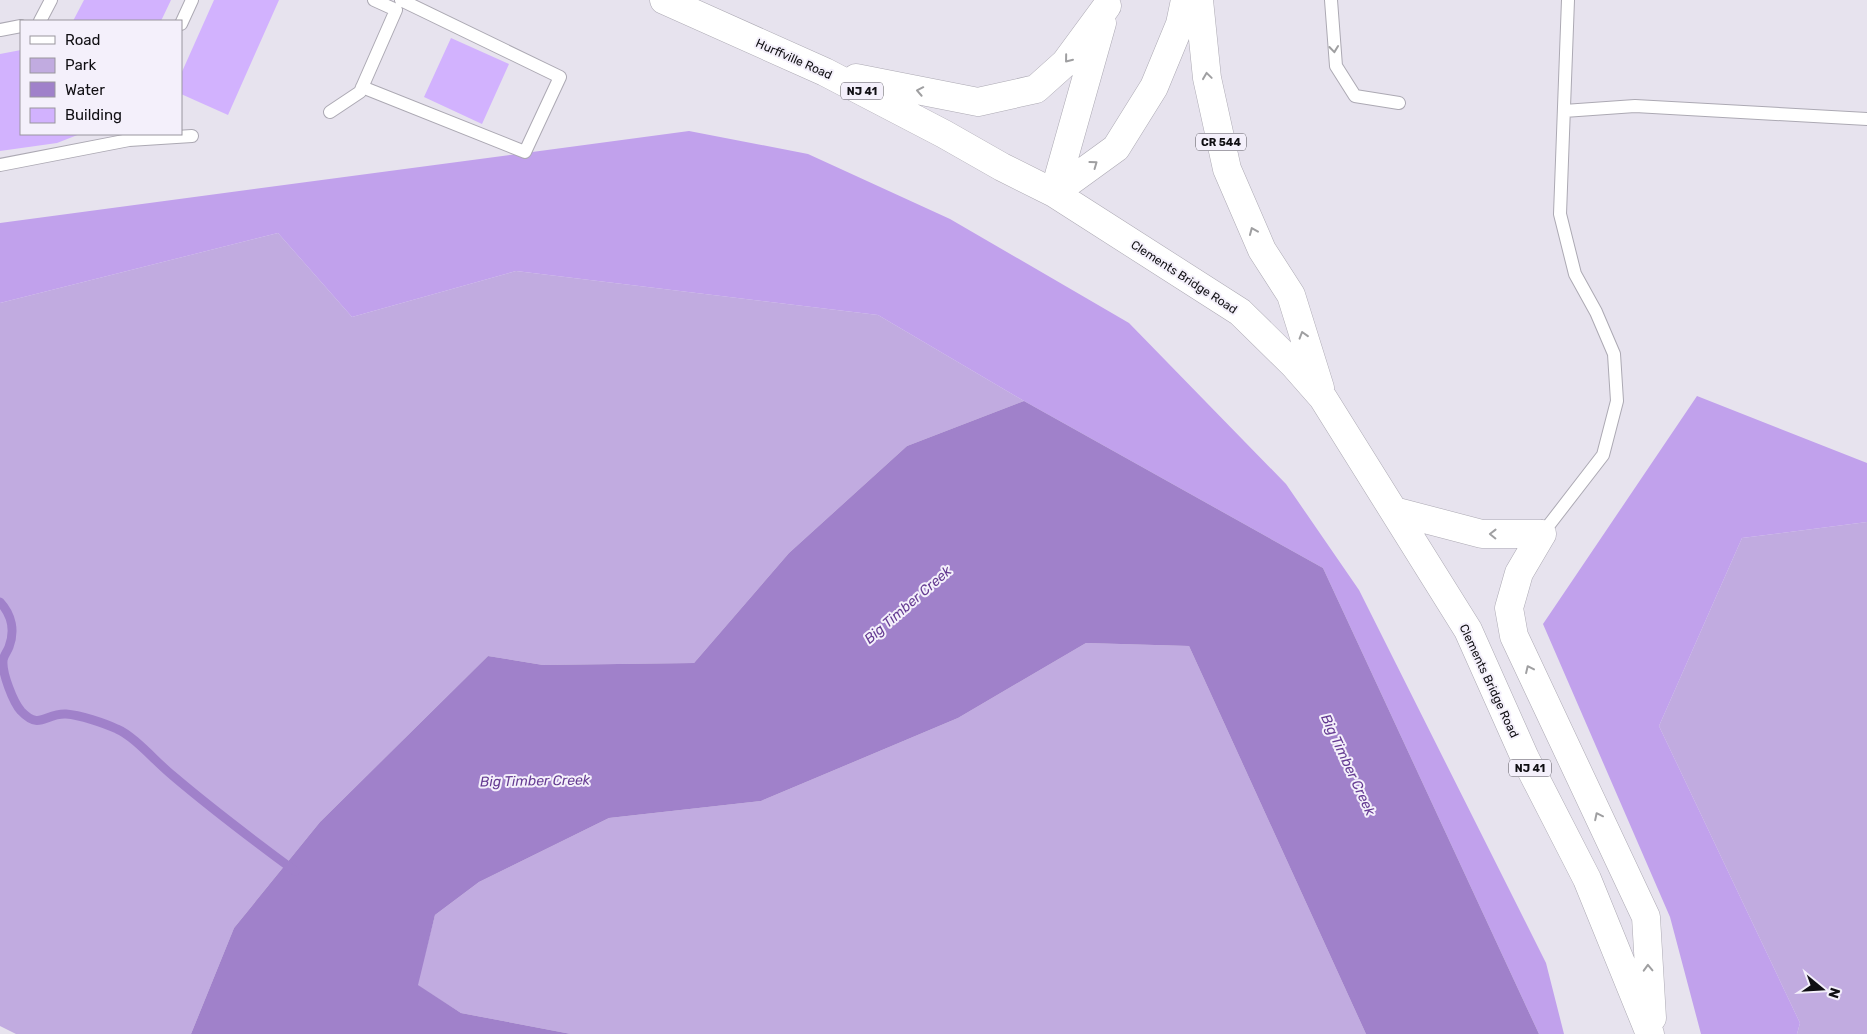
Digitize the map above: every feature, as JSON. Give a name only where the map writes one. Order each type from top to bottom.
[{"type":"main road","name":"Hurffville Road","points":[[664,0],[825,72],[944,134],[1002,168],[1054,193]]},
{"type":"main road","points":[[1054,193],[1116,148],[1154,87],[1180,24],[1185,0]]},
{"type":"main road","name":"Clements Bridge Road","points":[[1199,0],[1207,78],[1227,169],[1262,250],[1291,295],[1323,398]]},
{"type":"main road","points":[[825,72],[978,102],[1036,89],[1065,63],[1108,3]]},
{"type":"main road","points":[[1054,193],[1108,3]]},
{"type":"main road","name":"Clements Bridge Road","points":[[1054,193],[1240,312],[1294,365],[1323,398],[1468,630],[1525,758],[1587,879],[1652,1034]]},
{"type":"main road","points":[[1394,512],[1482,534],[1542,534]]},
{"type":"main road","points":[[1542,534],[1519,573],[1509,608],[1514,636],[1571,761],[1646,917],[1652,1034]]},
{"type":"lane","points":[[40,20],[50,0]]},
{"type":"lane","points":[[182,22],[192,0]]},
{"type":"lane","points":[[362,87],[525,152],[560,77],[400,4],[374,0]]},
{"type":"lane","points":[[1331,0],[1336,66],[1355,96],[1399,103]]},
{"type":"lane","points":[[1542,534],[1604,455],[1617,401],[1614,354],[1596,312],[1575,274],[1560,214],[1568,0]]},
{"type":"lane","points":[[330,112],[360,92],[400,4]]},
{"type":"lane","points":[[0,30],[20,26]]},
{"type":"lane","points":[[1564,111],[1635,106],[1867,119]]},
{"type":"lane","points":[[0,165],[131,137],[192,136]]},
{"type":"green space","points":[[278,233],[352,317],[516,271],[878,315],[1024,401],[907,446],[789,553],[694,663],[543,665],[488,656],[320,822],[234,928],[191,1034],[16,1034],[0,1026],[0,303]]},
{"type":"green space","points":[[1867,522],[1867,1034],[1797,1034],[1800,1023],[1659,726],[1742,538]]},
{"type":"green space","points":[[1086,643],[1189,646],[1366,1034],[571,1034],[461,1013],[417,985],[435,915],[479,882],[609,818],[761,801],[958,718]]},
{"type":"shaded area","points":[[689,131],[808,154],[950,219],[1129,323],[1286,484],[1359,590],[1546,963],[1564,1034],[1539,1034],[1323,568],[1024,401],[878,315],[516,271],[352,317],[278,233],[0,303],[0,223]]},
{"type":"shaded area","points":[[1697,396],[1867,463],[1867,522],[1742,538],[1659,726],[1800,1023],[1797,1034],[1701,1034],[1670,917],[1543,624]]},
{"type":"water","name":"Big Timber Creek","points":[[1024,401],[1323,568],[1539,1034],[1366,1034],[1189,646],[1086,643],[958,718],[761,801],[609,818],[479,882],[435,915],[418,985],[461,1013],[571,1034],[191,1034],[234,928],[320,822],[488,656],[543,665],[694,663],[789,553],[907,446]]},
{"type":"building","points":[[84,0],[171,0],[161,20],[74,20]]},
{"type":"building","points":[[214,0],[279,0],[228,115],[182,94],[182,72]]},
{"type":"building","points":[[451,38],[509,64],[482,124],[424,97]]},
{"type":"building","points":[[20,50],[20,135],[77,135],[57,143],[0,151],[0,54]]},
{"type":"waterway","points":[[0,602],[10,618],[12,629],[11,641],[3,659],[4,673],[21,711],[33,720],[43,720],[59,714],[78,716],[106,724],[124,732],[202,800],[295,871]]}]
